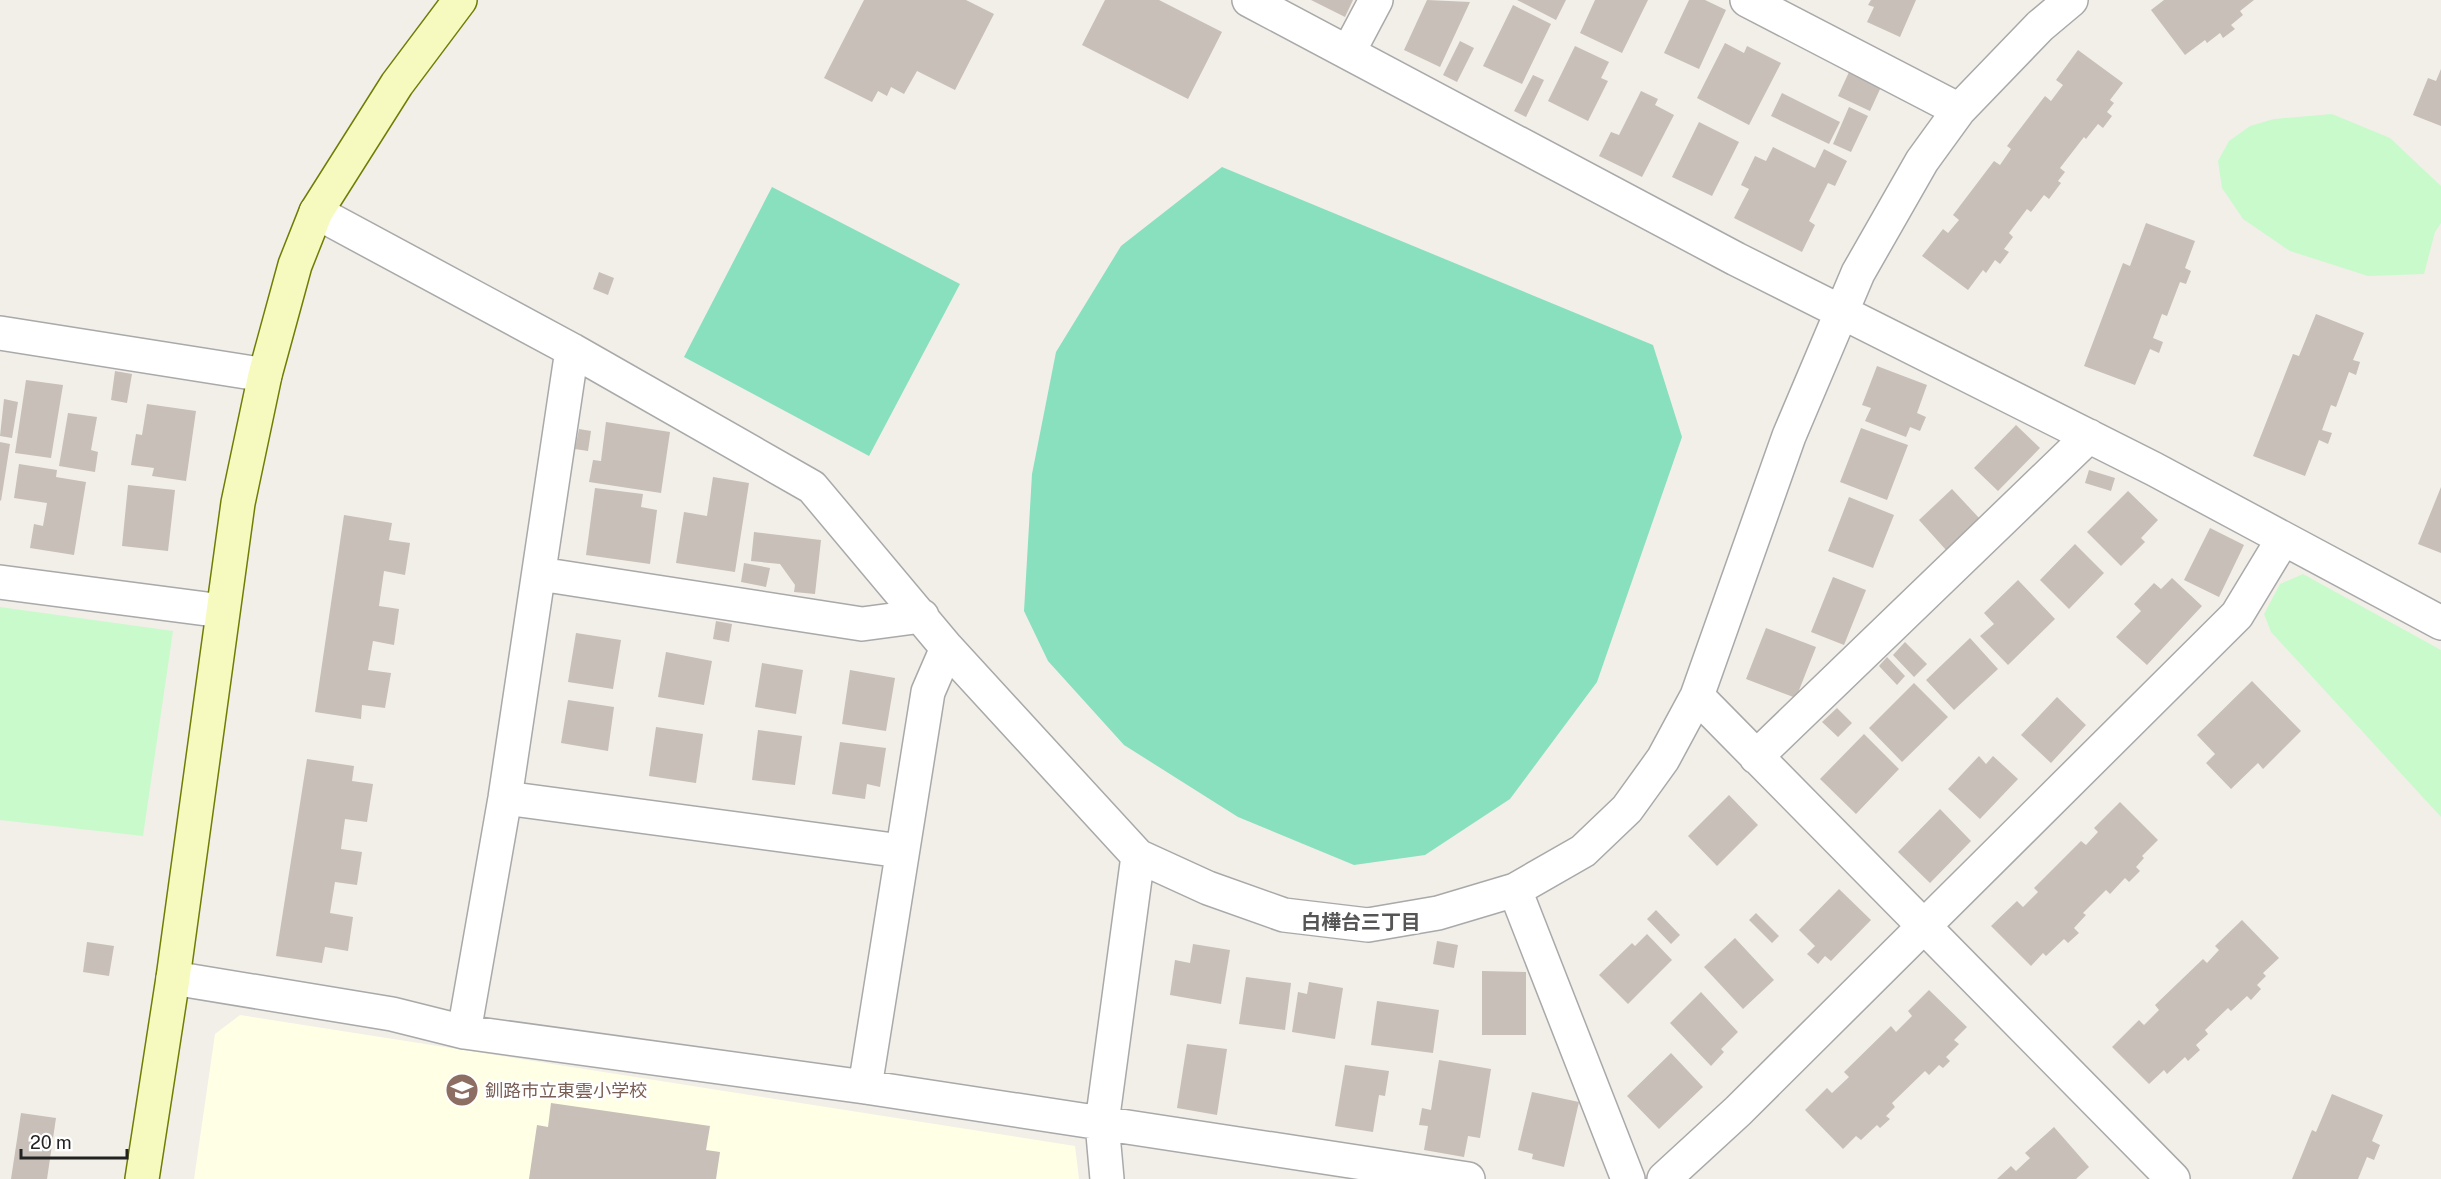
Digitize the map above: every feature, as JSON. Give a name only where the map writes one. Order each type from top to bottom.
[{"type":"street","points":[[142,1179],[238,503],[265,375],[295,265],[316,212],[397,84],[460,0]]},
{"type":"street","points":[[1249,0],[1842,313],[2090,436],[2441,623]]},
{"type":"street","points":[[1349,51],[1376,0]]},
{"type":"street","points":[[1747,0],[1959,110]]},
{"type":"street","points":[[316,212],[572,351],[812,488],[947,648],[1138,856],[1208,888],[1284,915],[1368,925],[1438,913],[1515,890],[1583,851],[1627,809],[1663,759],[1697,696],[1789,436],[1858,273],[1922,161],[1959,110],[2040,27],[2071,0]]},
{"type":"street","points":[[0,333],[265,375]]},
{"type":"street","points":[[464,1032],[505,798],[572,351]]},
{"type":"street","points":[[1755,757],[2090,436]]},
{"type":"street","points":[[1664,1179],[1738,1111],[2237,615],[2283,539]]},
{"type":"street","points":[[540,574],[862,624],[922,616]]},
{"type":"street","points":[[0,582],[222,611]]},
{"type":"street","points":[[865,1087],[928,692],[947,648]]},
{"type":"street","points":[[1697,696],[2173,1179]]},
{"type":"street","points":[[505,798],[901,851]]},
{"type":"street","points":[[1107,1179],[1102,1124],[1138,856]]},
{"type":"street","points":[[1515,890],[1628,1179]]},
{"type":"street","points":[[172,978],[392,1014],[464,1032],[865,1087],[1102,1124],[1383,1173],[1468,1179]]},
{"type":"shaded area","name":"釧路市立東雲小学校","points":[[240,1015],[1075,1146],[1079,1179],[194,1179],[215,1034]]},
{"type":"green space","points":[[2332,114],[2390,138],[2441,186],[2441,223],[2435,232],[2424,274],[2368,276],[2290,251],[2243,219],[2222,188],[2218,161],[2229,141],[2250,126],[2274,119]]},
{"type":"green space","points":[[1222,167],[1653,345],[1682,437],[1597,682],[1510,799],[1425,855],[1354,865],[1238,817],[1124,745],[1048,661],[1024,611],[1032,474],[1056,352],[1121,246]]},
{"type":"green space","points":[[772,187],[960,284],[869,456],[684,357]]},
{"type":"green space","points":[[2303,574],[2441,650],[2441,817],[2271,632],[2264,614],[2280,584]]},
{"type":"green space","points":[[0,607],[173,631],[143,836],[0,820]]},
{"type":"building","points":[[864,0],[966,0],[994,14],[955,90],[917,71],[904,94],[891,87],[887,96],[878,91],[872,102],[824,78]]},
{"type":"building","points":[[1105,0],[1159,0],[1222,32],[1188,99],[1082,45]]},
{"type":"building","points":[[1311,0],[1353,0],[1345,17]]},
{"type":"building","points":[[1427,0],[1470,2],[1440,67],[1404,50]]},
{"type":"building","points":[[1517,0],[1566,0],[1556,20]]},
{"type":"building","points":[[1595,0],[1648,0],[1622,53],[1580,33]]},
{"type":"building","points":[[1689,0],[1705,0],[1726,10],[1699,69],[1664,53]]},
{"type":"building","points":[[1871,0],[1916,0],[1900,37],[1867,22],[1874,7],[1868,5]]},
{"type":"building","points":[[2164,0],[2254,0],[2240,11],[2243,15],[2231,25],[2235,29],[2223,38],[2220,33],[2207,43],[2205,40],[2185,55],[2151,10]]},
{"type":"building","points":[[1513,5],[1551,24],[1522,84],[1483,66]]},
{"type":"building","points":[[1460,41],[1474,48],[1457,82],[1443,75]]},
{"type":"building","points":[[1725,43],[1744,53],[1747,46],[1781,63],[1749,125],[1697,98]]},
{"type":"building","points":[[1575,46],[1609,62],[1601,78],[1608,81],[1588,121],[1548,101]]},
{"type":"building","points":[[2078,50],[2123,83],[2110,100],[2114,103],[2107,112],[2112,116],[2103,128],[2098,124],[2086,139],[2084,137],[2060,168],[2065,172],[2058,181],[2061,183],[2049,199],[2044,195],[2031,212],[2027,209],[2009,233],[2013,237],[2004,249],[2009,252],[2000,264],[1995,260],[1986,273],[1983,270],[1968,290],[1922,256],[1943,229],[1948,233],[1959,220],[1953,215],[1994,161],[2000,165],[2011,149],[2007,146],[2045,96],[2051,101],[2063,85],[2056,80]]},
{"type":"building","points":[[2441,69],[2441,126],[2413,115],[2428,78],[2436,81]]},
{"type":"building","points":[[1849,72],[1881,87],[1870,111],[1838,96]]},
{"type":"building","points":[[1533,75],[1544,80],[1526,117],[1514,111]]},
{"type":"building","points":[[1641,91],[1658,99],[1655,105],[1674,115],[1642,177],[1599,156],[1611,132],[1619,135]]},
{"type":"building","points":[[1782,93],[1840,122],[1829,144],[1771,116]]},
{"type":"building","points":[[1849,107],[1868,116],[1851,152],[1833,144]]},
{"type":"building","points":[[1699,122],[1739,142],[1712,196],[1672,177]]},
{"type":"building","points":[[1773,147],[1815,168],[1824,149],[1847,161],[1835,186],[1828,183],[1809,221],[1815,225],[1802,252],[1734,218],[1749,189],[1741,185],[1755,156],[1766,161]]},
{"type":"building","points":[[2146,223],[2195,241],[2185,268],[2191,271],[2186,284],[2180,282],[2167,316],[2162,314],[2153,338],[2163,342],[2159,353],[2150,349],[2135,385],[2084,366],[2123,263],[2130,266]]},
{"type":"building","points":[[599,272],[614,278],[608,295],[593,289]]},
{"type":"building","points":[[2316,314],[2364,333],[2353,360],[2360,362],[2356,375],[2349,372],[2336,407],[2331,405],[2322,430],[2332,433],[2328,444],[2319,440],[2305,476],[2253,456],[2293,354],[2299,356]]},
{"type":"building","points":[[1877,366],[1927,385],[1917,413],[1926,417],[1920,431],[1910,427],[1906,437],[1865,421],[1871,408],[1862,405]]},
{"type":"building","points":[[115,371],[132,374],[127,403],[111,400]]},
{"type":"building","points":[[26,380],[63,385],[51,458],[15,453]]},
{"type":"building","points":[[4,399],[18,402],[12,438],[0,436]]},
{"type":"building","points":[[147,404],[196,411],[186,481],[152,476],[154,468],[131,465],[136,434],[142,435]]},
{"type":"building","points":[[68,413],[97,417],[91,450],[98,452],[95,472],[59,466]]},
{"type":"building","points":[[606,422],[670,432],[661,493],[589,482],[593,460],[601,461]]},
{"type":"building","points":[[2016,425],[2040,448],[1998,491],[1974,468]]},
{"type":"building","points":[[1861,428],[1908,445],[1887,500],[1840,482]]},
{"type":"building","points":[[579,429],[591,431],[588,451],[575,449]]},
{"type":"building","points":[[0,442],[10,444],[1,501],[0,500]]},
{"type":"building","points":[[19,464],[57,470],[56,477],[86,482],[74,555],[30,548],[34,524],[43,526],[47,503],[14,498]]},
{"type":"building","points":[[2089,470],[2115,478],[2111,491],[2085,483]]},
{"type":"building","points":[[713,477],[749,483],[735,572],[676,563],[684,512],[707,516]]},
{"type":"building","points":[[128,485],[175,490],[168,551],[122,546]]},
{"type":"building","points":[[2441,487],[2441,553],[2418,544]]},
{"type":"building","points":[[595,488],[643,494],[641,507],[657,510],[650,564],[586,555]]},
{"type":"building","points":[[1952,489],[1980,519],[1946,550],[1919,520]]},
{"type":"building","points":[[2128,491],[2158,520],[2141,538],[2145,542],[2121,566],[2087,532]]},
{"type":"building","points":[[1849,497],[1894,515],[1873,568],[1828,551]]},
{"type":"building","points":[[344,515],[392,523],[389,540],[410,543],[405,575],[384,571],[379,606],[399,609],[394,645],[373,641],[368,670],[391,673],[385,708],[362,705],[361,719],[315,712]]},
{"type":"building","points":[[2210,528],[2244,545],[2219,597],[2184,580]]},
{"type":"building","points":[[754,532],[821,540],[815,594],[794,592],[795,585],[780,564],[751,561]]},
{"type":"building","points":[[2075,544],[2104,573],[2069,609],[2040,580]]},
{"type":"building","points":[[744,563],[770,568],[766,587],[741,582]]},
{"type":"building","points":[[1833,577],[1866,590],[1844,645],[1811,632]]},
{"type":"building","points":[[2172,578],[2202,606],[2147,665],[2116,637],[2141,611],[2134,604],[2154,583],[2161,589]]},
{"type":"building","points":[[2018,580],[2055,619],[2008,665],[1980,636],[1994,624],[1984,613]]},
{"type":"building","points":[[716,621],[732,624],[729,642],[713,639]]},
{"type":"building","points":[[1766,628],[1816,647],[1796,698],[1746,679]]},
{"type":"building","points":[[576,633],[621,640],[613,689],[568,682]]},
{"type":"building","points":[[1970,638],[1998,669],[1954,710],[1926,680]]},
{"type":"building","points":[[1905,642],[1927,664],[1914,677],[1893,655]]},
{"type":"building","points":[[666,652],[712,661],[704,705],[658,697]]},
{"type":"building","points":[[1887,657],[1905,676],[1897,685],[1879,666]]},
{"type":"building","points":[[762,663],[803,670],[796,714],[755,707]]},
{"type":"building","points":[[850,670],[895,678],[886,731],[842,724]]},
{"type":"building","points":[[2252,681],[2301,731],[2263,769],[2258,763],[2231,789],[2206,763],[2215,754],[2197,735]]},
{"type":"building","points":[[1914,683],[1948,717],[1902,762],[1869,728]]},
{"type":"building","points":[[2057,697],[2086,725],[2051,763],[2021,735]]},
{"type":"building","points":[[568,700],[614,707],[608,751],[561,743]]},
{"type":"building","points":[[1837,708],[1852,723],[1838,737],[1822,722]]},
{"type":"building","points":[[656,727],[703,734],[696,783],[649,776]]},
{"type":"building","points":[[758,730],[802,736],[795,785],[752,780]]},
{"type":"building","points":[[1864,734],[1899,769],[1856,814],[1820,779]]},
{"type":"building","points":[[840,742],[886,748],[880,787],[867,784],[865,799],[832,794]]},
{"type":"building","points":[[1979,756],[1986,764],[1993,756],[2018,779],[1980,819],[1948,789]]},
{"type":"building","points":[[307,759],[354,766],[352,781],[373,784],[367,822],[345,819],[341,849],[362,852],[357,885],[335,882],[330,913],[353,917],[348,951],[325,947],[322,963],[276,956]]},
{"type":"building","points":[[1729,795],[1758,825],[1717,866],[1688,836]]},
{"type":"building","points":[[2120,802],[2158,840],[2142,856],[2144,858],[2136,867],[2140,871],[2129,882],[2125,878],[2110,894],[2106,890],[2083,913],[2086,915],[2074,928],[2079,933],[2068,943],[2064,939],[2046,956],[2043,953],[2031,966],[1991,926],[2017,901],[2023,907],[2038,892],[2034,888],[2081,841],[2086,845],[2098,832],[2094,828]]},
{"type":"building","points":[[1940,809],[1971,841],[1930,883],[1898,852]]},
{"type":"building","points":[[1839,889],[1871,920],[1831,961],[1825,956],[1818,964],[1807,954],[1815,946],[1799,930]]},
{"type":"building","points":[[1656,910],[1680,935],[1671,944],[1647,919]]},
{"type":"building","points":[[1756,913],[1779,936],[1772,943],[1749,920]]},
{"type":"building","points":[[2242,920],[2279,958],[2263,973],[2266,976],[2257,985],[2261,989],[2251,1000],[2247,996],[2231,1011],[2228,1008],[2205,1030],[2208,1034],[2196,1045],[2200,1050],[2188,1061],[2185,1057],[2167,1074],[2164,1070],[2149,1084],[2112,1047],[2139,1020],[2144,1025],[2159,1010],[2155,1005],[2203,959],[2207,963],[2219,950],[2215,946]]},
{"type":"building","points":[[1647,934],[1672,960],[1628,1004],[1599,975],[1632,943],[1635,946]]},
{"type":"building","points":[[1735,938],[1774,980],[1743,1009],[1704,967]]},
{"type":"building","points":[[1437,941],[1458,945],[1454,968],[1433,964]]},
{"type":"building","points":[[87,942],[114,946],[109,976],[83,972]]},
{"type":"building","points":[[1193,944],[1230,950],[1221,1004],[1170,995],[1175,960],[1190,963]]},
{"type":"building","points":[[1482,971],[1526,972],[1526,1035],[1482,1035]]},
{"type":"building","points":[[1246,977],[1291,983],[1285,1030],[1239,1024]]},
{"type":"building","points":[[1309,982],[1343,988],[1335,1039],[1292,1032],[1298,992],[1307,994]]},
{"type":"building","points":[[1929,990],[1967,1027],[1954,1040],[1959,1044],[1946,1057],[1950,1061],[1943,1068],[1939,1065],[1929,1075],[1925,1071],[1892,1103],[1895,1107],[1886,1116],[1890,1119],[1880,1128],[1877,1125],[1861,1140],[1856,1136],[1843,1149],[1805,1110],[1827,1088],[1832,1093],[1849,1077],[1844,1072],[1891,1026],[1896,1032],[1912,1016],[1908,1011]]},
{"type":"building","points":[[1701,992],[1738,1032],[1721,1049],[1724,1052],[1711,1066],[1670,1023]]},
{"type":"building","points":[[1377,1001],[1439,1010],[1433,1053],[1371,1045]]},
{"type":"building","points":[[1187,1044],[1227,1049],[1217,1115],[1177,1108]]},
{"type":"building","points":[[1671,1053],[1703,1087],[1659,1129],[1627,1096]]},
{"type":"building","points":[[1439,1060],[1491,1069],[1480,1138],[1468,1136],[1464,1157],[1424,1150],[1428,1126],[1419,1125],[1422,1108],[1431,1110]]},
{"type":"building","points":[[1345,1065],[1389,1071],[1385,1096],[1379,1095],[1373,1132],[1335,1126]]},
{"type":"building","points":[[1532,1092],[1579,1102],[1564,1167],[1532,1159],[1533,1154],[1518,1150]]},
{"type":"building","points":[[2332,1094],[2383,1115],[2372,1141],[2380,1145],[2374,1160],[2367,1157],[2358,1179],[2292,1179],[2312,1130],[2316,1132]]},
{"type":"building","points":[[551,1103],[710,1126],[706,1150],[720,1152],[716,1179],[529,1179],[537,1125],[548,1127]]},
{"type":"building","points":[[21,1113],[56,1118],[47,1179],[11,1179]]},
{"type":"building","points":[[2054,1127],[2089,1167],[2076,1179],[1997,1179],[2011,1166],[2016,1171],[2030,1158],[2025,1153]]},
{"type":"place","name":"釧路市立東雲小学校","points":[[462,1090]]},
{"type":"district","name":"白樺台三丁目","points":[[1361,922]]}]
